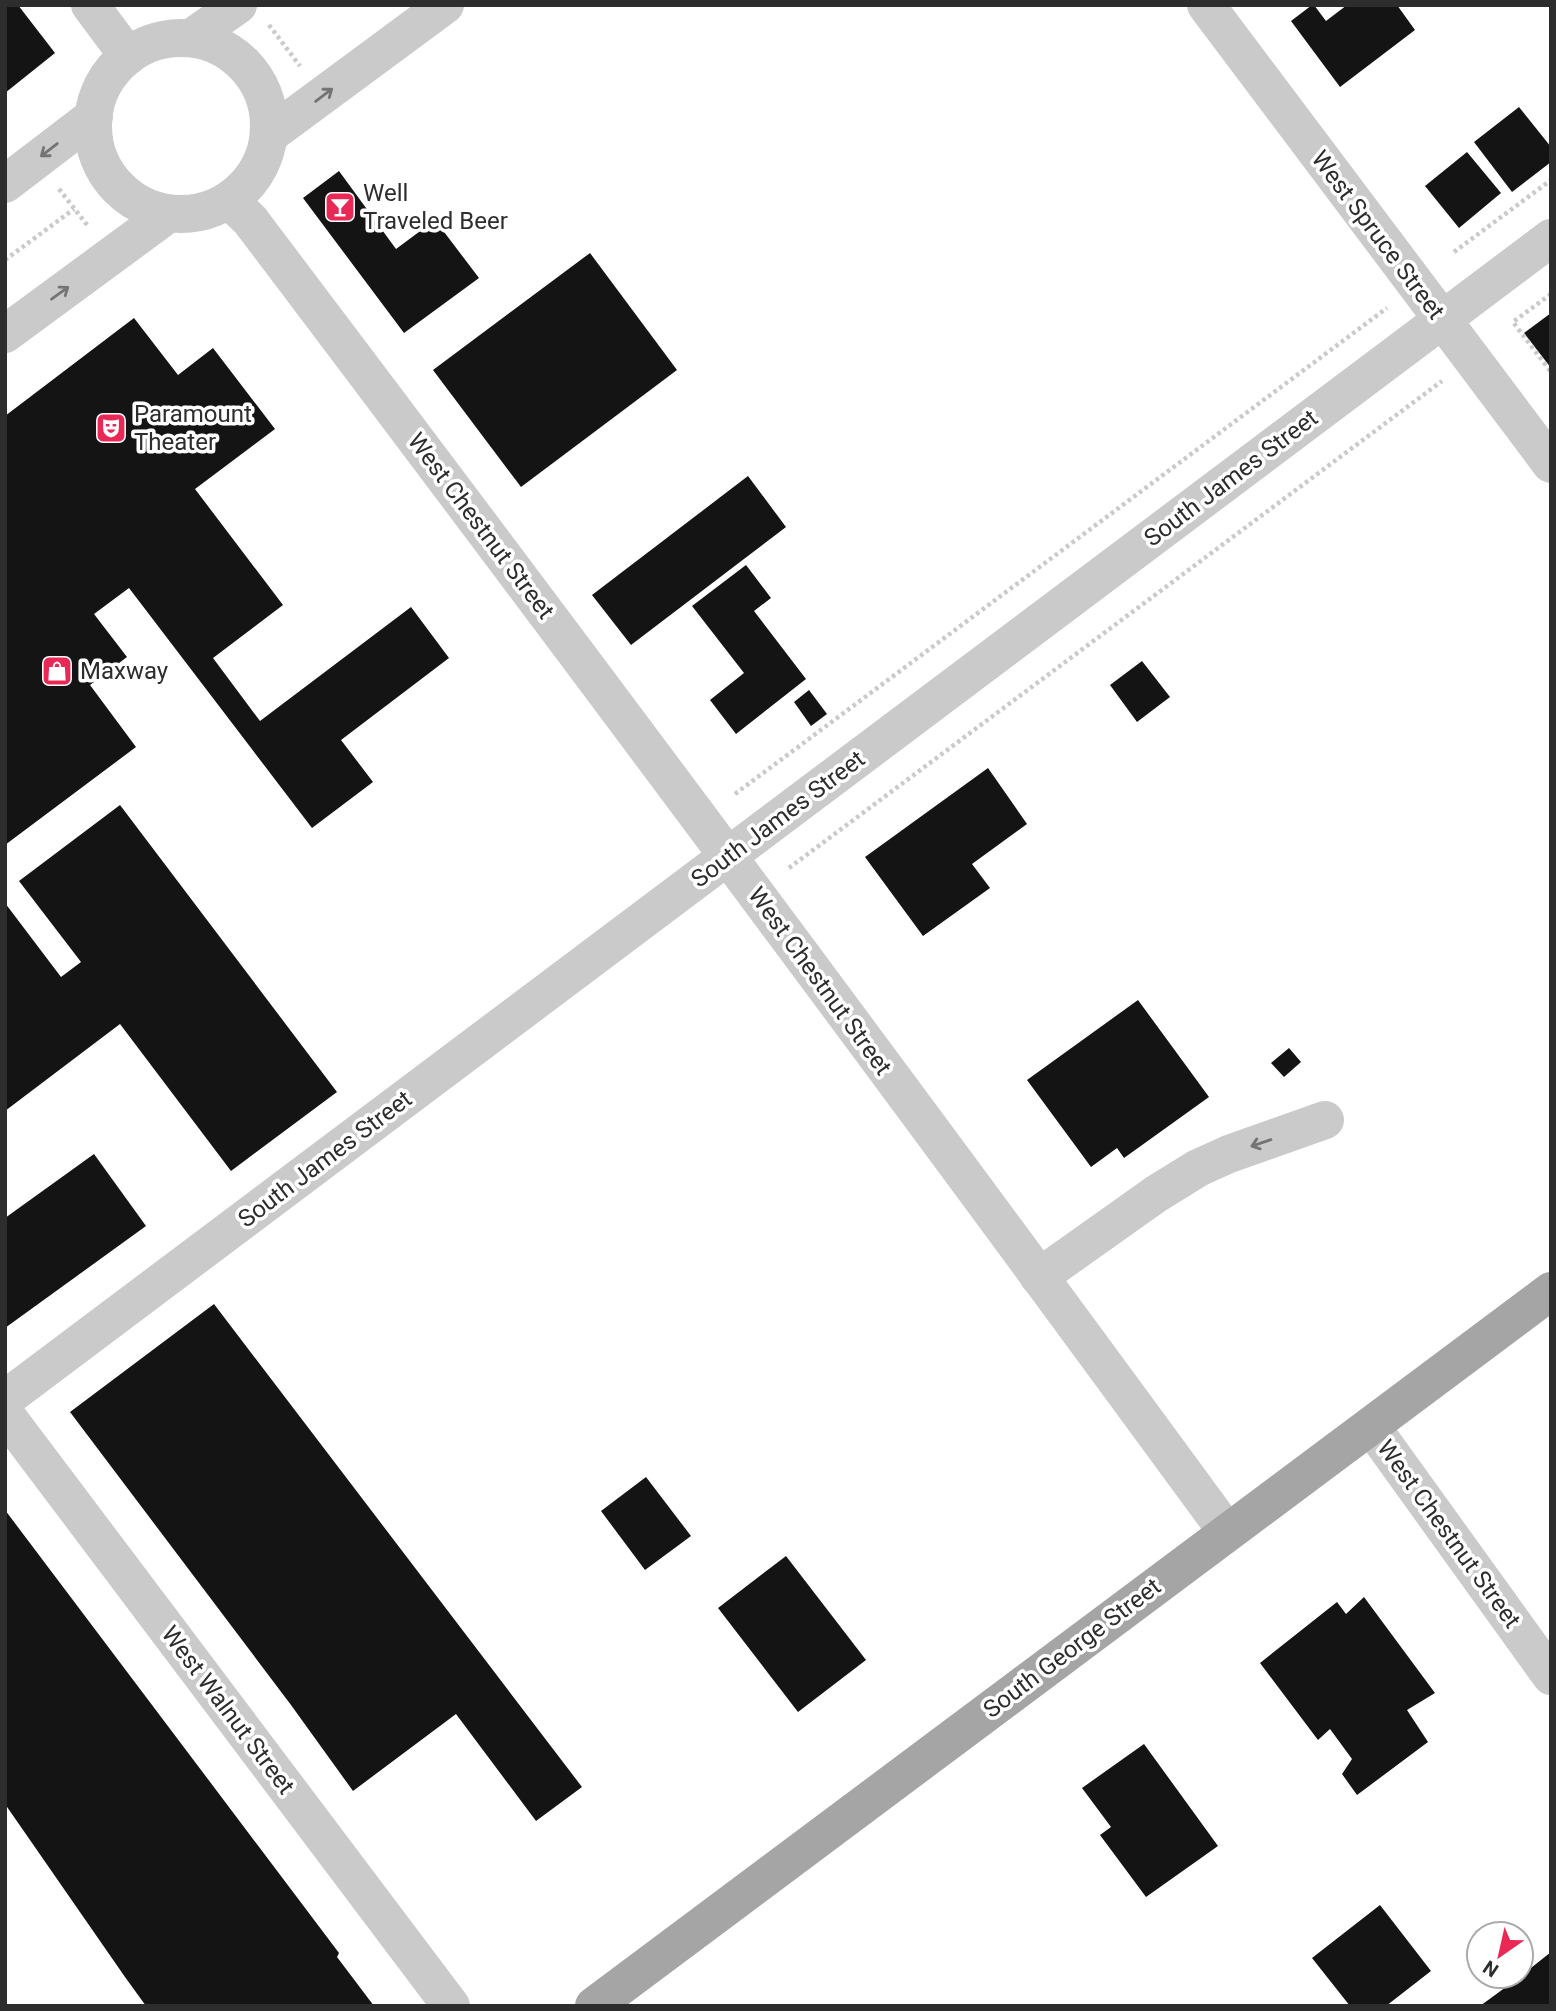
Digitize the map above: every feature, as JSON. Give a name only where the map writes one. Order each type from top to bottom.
[{"type":"main road","name":"South George Street","points":[[594,2006],[1551,1291]]},
{"type":"street","points":[[90,5],[128,56]]},
{"type":"street","points":[[270,135],[445,5]]},
{"type":"street","name":"West Spruce Street","points":[[1206,5],[1551,464]]},
{"type":"street","points":[[191,38],[252,13]]},
{"type":"street","points":[[169,38],[191,38],[213,44],[234,55],[251,71],[262,91],[269,113],[270,135],[257,173],[245,188],[210,210],[168,214],[146,207],[127,195],[111,180],[100,160],[94,138],[93,116],[99,93],[111,72],[128,56],[147,44],[169,38]]},
{"type":"street","points":[[5,184],[93,116]]},
{"type":"street","name":"West Chestnut Street","points":[[229,200],[250,220],[728,856],[1227,1532]]},
{"type":"street","points":[[5,334],[168,214]]},
{"type":"street","name":"South James Street","points":[[5,1399],[1551,238]]},
{"type":"street","points":[[1039,1277],[1198,1168],[1229,1154],[1325,1120]]},
{"type":"street","name":"West Walnut Street","points":[[5,1414],[451,2006]]},
{"type":"street","name":"West Chestnut Street","points":[[1371,1426],[1551,1676]]},
{"type":"path","points":[[252,13],[305,72]]},
{"type":"path","points":[[1454,252],[1551,180]]},
{"type":"path","points":[[54,182],[94,235]]},
{"type":"path","points":[[5,260],[74,209]]},
{"type":"path","points":[[1551,294],[1513,321],[1551,372]]},
{"type":"path","points":[[734,794],[1390,305]]},
{"type":"path","points":[[789,868],[1450,375]]},
{"type":"building","points":[[5,5],[18,5],[55,53],[5,93]]},
{"type":"building","points":[[1312,5],[1326,21],[1347,5],[1397,5],[1415,30],[1340,87],[1291,21]]},
{"type":"building","points":[[1519,107],[1551,147],[1551,162],[1512,192],[1474,142]]},
{"type":"building","points":[[1467,152],[1501,193],[1459,228],[1425,186]]},
{"type":"building","points":[[339,171],[396,249],[435,220],[479,278],[404,333],[303,198]]},
{"type":"building","points":[[590,253],[677,370],[521,487],[433,370]]},
{"type":"building","points":[[1551,313],[1551,368],[1524,333]]},
{"type":"building","points":[[134,318],[178,375],[213,348],[275,429],[195,489],[283,605],[213,658],[260,721],[411,607],[449,658],[341,740],[373,782],[312,828],[129,588],[94,614],[127,657],[90,685],[136,747],[5,845],[5,416]]},
{"type":"building","points":[[748,476],[786,527],[631,645],[592,595]]},
{"type":"building","points":[[746,565],[771,598],[754,611],[806,679],[736,734],[710,700],[744,673],[692,606]]},
{"type":"building","points":[[1142,661],[1170,697],[1137,722],[1110,685]]},
{"type":"building","points":[[809,690],[827,714],[811,726],[794,702]]},
{"type":"building","points":[[988,768],[1027,824],[972,864],[990,888],[923,936],[865,857]]},
{"type":"building","points":[[120,805],[337,1092],[231,1171],[120,1024],[5,1111],[5,903],[61,977],[81,962],[19,881]]},
{"type":"building","points":[[1138,1000],[1209,1097],[1124,1158],[1117,1148],[1091,1167],[1027,1080]]},
{"type":"building","points":[[1289,1048],[1301,1062],[1284,1077],[1271,1063]]},
{"type":"building","points":[[94,1154],[146,1226],[5,1328],[5,1218]]},
{"type":"building","points":[[214,1304],[582,1787],[536,1821],[456,1714],[353,1791],[70,1412]]},
{"type":"building","points":[[646,1477],[691,1536],[645,1570],[601,1511]]},
{"type":"building","points":[[5,1510],[339,1953],[337,1957],[374,2006],[146,2006],[5,1804]]},
{"type":"building","points":[[786,1556],[866,1660],[798,1712],[718,1608]]},
{"type":"building","points":[[1364,1597],[1435,1693],[1407,1710],[1428,1742],[1357,1795],[1342,1774],[1352,1759],[1330,1729],[1318,1740],[1260,1663],[1337,1602],[1346,1614]]},
{"type":"building","points":[[1144,1744],[1218,1846],[1146,1897],[1100,1835],[1111,1827],[1082,1788]]},
{"type":"building","points":[[1380,1905],[1431,1971],[1386,2006],[1350,2006],[1312,1958]]},
{"type":"building","points":[[1551,1952],[1551,2006],[1480,2006],[1502,1990],[1535,1990],[1535,1965]]},
{"type":"place","name":"Well Traveled Beer","points":[[340,207]]},
{"type":"place","name":"Paramount Theater","points":[[111,428]]},
{"type":"place","name":"Maxway","points":[[57,671]]}]
